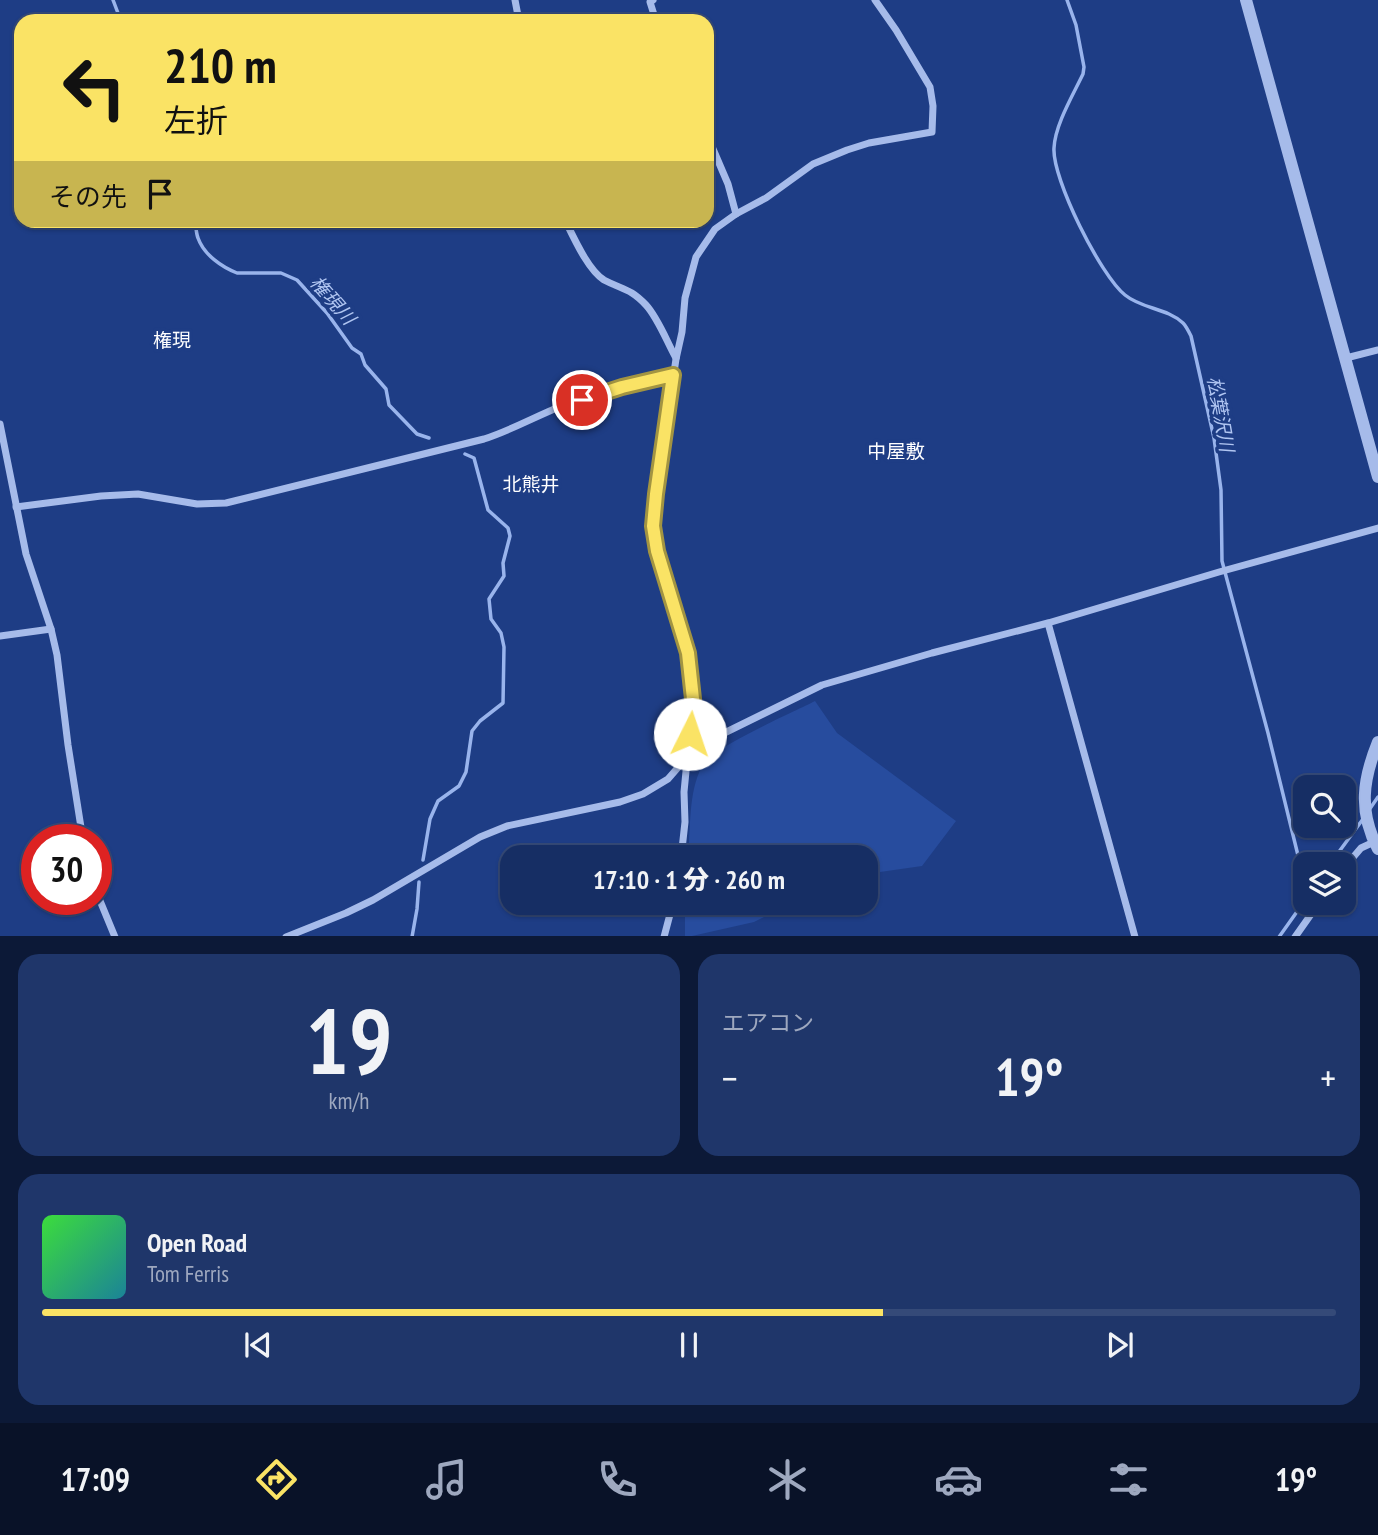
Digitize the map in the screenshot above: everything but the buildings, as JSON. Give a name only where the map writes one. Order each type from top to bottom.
[{"type":"street","points":[[682,845],[684,792],[693,699],[688,653],[657,551],[653,526],[685,298],[696,257],[715,229],[736,214],[766,198],[813,164],[869,143],[932,132],[933,106],[930,87],[896,30],[874,0]]},
{"type":"street","points":[[1246,0],[1378,477]]},
{"type":"street","points":[[714,151],[728,184],[736,214]]},
{"type":"street","points":[[569,228],[593,269],[603,279],[633,292],[649,308],[676,359]]},
{"type":"street","points":[[1346,358],[1378,350]]},
{"type":"street","points":[[16,507],[138,494],[197,505],[226,503],[484,439],[509,431],[564,405],[673,375]]},
{"type":"street","points":[[0,424],[26,554],[57,655],[80,824]]},
{"type":"street","points":[[286,936],[373,900],[480,837],[506,826],[620,802],[643,794],[668,779],[688,756],[706,742],[822,685],[1378,528]]},
{"type":"street","points":[[1048,622],[1135,936]]},
{"type":"street","points":[[0,636],[51,629]]},
{"type":"street","points":[[1356,854],[1374,832],[1364,795],[1378,741]]},
{"type":"street","points":[[106,915],[115,936]]},
{"type":"street","points":[[664,936],[670,915]]},
{"type":"street","points":[[1294,936],[1310,915]]},
{"type":"shaded area","points":[[815,701],[837,733],[956,821],[922,866],[878,872],[878,845],[689,845],[692,799],[702,766],[709,758],[736,740]]},
{"type":"shaded area","points":[[685,915],[768,915],[754,922],[685,936]]},
{"type":"waterway","name":"権現川","points":[[113,0],[118,14]]},
{"type":"waterway","name":"松葉沢川","points":[[1067,0],[1076,25],[1084,67],[1055,139],[1055,162],[1080,226],[1115,284],[1132,300],[1177,318],[1191,336],[1214,438],[1221,490],[1222,561],[1297,852]]},
{"type":"waterway","name":"権現川","points":[[196,228],[201,244],[209,255],[225,267],[237,273],[281,273],[297,280],[327,313],[352,348],[361,354],[365,365],[386,389],[389,405],[417,434],[429,438]]},
{"type":"waterway","name":"権現川","points":[[423,860],[430,819],[438,801],[459,786],[466,772],[472,731],[503,703],[504,647],[501,633],[491,619],[489,599],[504,576],[503,563],[510,536],[508,528],[488,510],[474,458],[465,454]]},
{"type":"waterway","points":[[1369,810],[1378,797]]},
{"type":"waterway","points":[[1339,852],[1363,819]]},
{"type":"waterway","name":"権現川","points":[[412,936],[419,882]]},
{"type":"waterway","points":[[1280,936],[1295,915]]},
{"type":"district","name":"権現","points":[[172,340]]},
{"type":"district","name":"中屋敷","points":[[896,451]]},
{"type":"district","name":"北熊井","points":[[531,484]]},
{"type":"route","points":[[582,400],[673,375],[653,526],[657,551],[688,653],[693,699],[690,734]]}]
